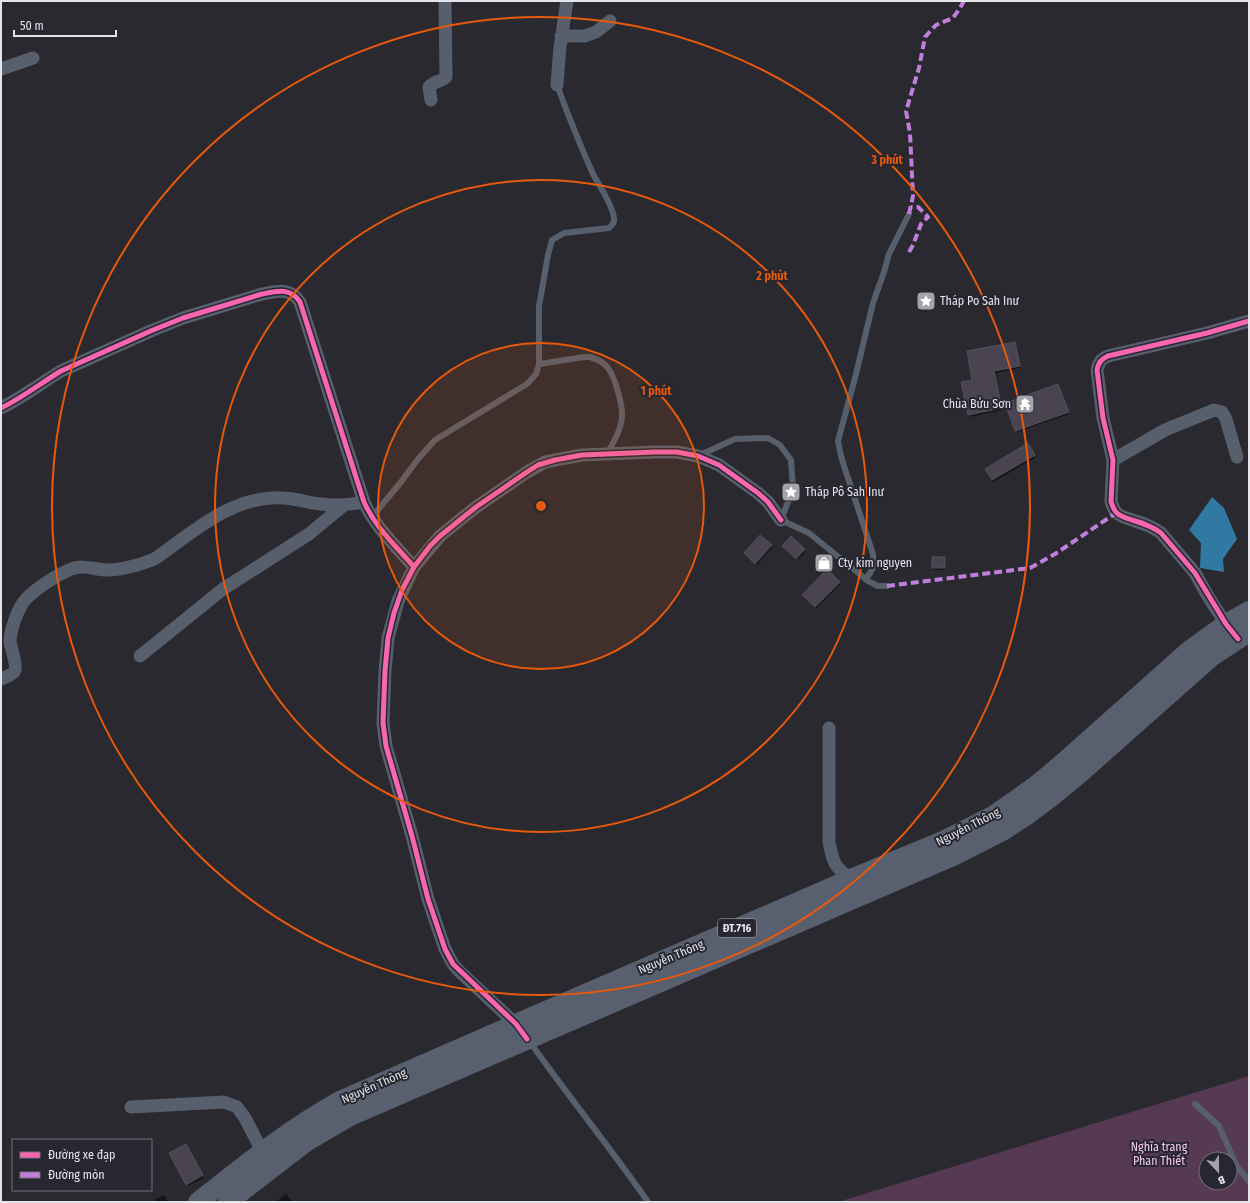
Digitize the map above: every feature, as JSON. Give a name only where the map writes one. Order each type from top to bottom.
[{"type":"main road","name":"Nguyễn Thông","points":[[198,1202],[295,1127],[340,1101],[522,1031],[948,858],[1004,830],[1051,797],[1211,657],[1238,632],[1249,610]]},
{"type":"main road","name":"Nguyễn Thông","points":[[228,1202],[326,1128],[522,1031],[851,879],[943,841],[993,816],[1016,801],[1063,763],[1190,650],[1238,632]]},
{"type":"street","points":[[431,100],[429,87],[434,83],[443,81],[446,77],[445,1]]},
{"type":"street","points":[[557,85],[561,36],[567,1]]},
{"type":"street","points":[[561,36],[585,36],[596,32],[610,21]]},
{"type":"street","points":[[1,69],[33,58]]},
{"type":"street","points":[[1,408],[61,371],[183,318],[243,299],[268,293],[285,291],[293,294],[300,302],[364,502],[372,517],[414,567]]},
{"type":"street","points":[[1238,632],[1195,573],[1161,533],[1155,529],[1122,517],[1116,513],[1111,502],[1113,460],[1103,418],[1097,370],[1101,359],[1108,356],[1207,333],[1249,321]]},
{"type":"street","points":[[1113,460],[1165,430],[1214,410],[1222,412],[1226,419],[1237,457]]},
{"type":"street","points":[[522,1031],[459,971],[453,964],[445,949],[428,899],[412,836],[386,746],[383,723],[388,638],[398,601],[414,567],[440,536],[476,507],[527,472],[538,465],[582,455],[676,452],[698,456],[719,465],[758,493],[768,502],[780,520]]},
{"type":"street","points":[[1,679],[11,675],[16,668],[10,634],[22,603],[44,584],[70,569],[81,567],[111,570],[149,562],[214,517],[233,507],[258,500],[282,498],[321,504],[344,505],[364,502]]},
{"type":"street","points":[[140,656],[222,589],[309,534],[344,505]]},
{"type":"street","points":[[829,728],[829,842],[833,860],[840,871],[851,879]]},
{"type":"street","points":[[131,1107],[224,1102],[237,1107],[262,1151]]},
{"type":"lane","points":[[372,517],[435,440],[527,384],[536,374],[539,364],[539,306],[552,240],[564,233],[608,228],[613,224],[615,219],[612,209],[593,173],[557,85]]},
{"type":"lane","points":[[865,579],[870,574],[874,565],[873,554],[843,462],[838,441],[855,378],[872,303],[889,254],[909,214]]},
{"type":"lane","points":[[539,364],[589,357],[603,362],[609,369],[614,379],[620,399],[622,417],[617,436],[607,454]]},
{"type":"lane","points":[[698,456],[734,439],[768,438],[780,445],[791,460],[793,489],[780,520],[809,533],[865,579],[878,586],[887,586]]},
{"type":"lane","points":[[522,1031],[555,1078],[648,1202]]},
{"type":"lane","points":[[1195,1104],[1218,1126],[1237,1168],[1249,1181]]},
{"type":"green space","name":"Nghĩa trang Phan Thiết","points":[[1249,1076],[1249,1202],[838,1202]]},
{"type":"water","points":[[1212,497],[1224,508],[1237,539],[1223,559],[1224,572],[1200,568],[1201,543],[1189,530]]},
{"type":"building","points":[[1015,342],[1020,366],[994,371],[1002,408],[968,415],[961,382],[972,380],[967,351]]},
{"type":"building","points":[[1058,384],[1069,412],[1015,431],[1005,403]]},
{"type":"building","points":[[1028,443],[1035,455],[992,480],[985,469]]},
{"type":"building","points":[[760,535],[772,545],[755,564],[744,553]]},
{"type":"building","points":[[791,536],[805,549],[796,559],[782,546]]},
{"type":"building","points":[[932,557],[945,557],[945,568],[932,568]]},
{"type":"building","points":[[827,569],[840,582],[815,607],[802,595]]},
{"type":"building","points":[[186,1144],[203,1175],[186,1185],[169,1153]]},
{"type":"marked path","points":[[909,214],[913,196],[910,133],[906,111],[919,68],[925,37],[936,25],[953,18],[964,1]]},
{"type":"marked path","points":[[909,252],[921,224],[928,217],[918,207],[911,207]]},
{"type":"marked path","points":[[887,586],[1030,568],[1055,554],[1116,513]]},
{"type":"cycle path","points":[[1,408],[61,371],[153,330],[183,318],[262,294],[278,291],[288,292],[296,297],[300,302],[364,502],[380,528],[414,567]]},
{"type":"cycle path","points":[[1238,639],[1226,624],[1195,573],[1161,533],[1154,528],[1122,516],[1114,510],[1111,502],[1113,460],[1103,418],[1097,370],[1101,361],[1108,356],[1207,333],[1249,321]]},
{"type":"cycle path","points":[[527,1039],[516,1024],[453,964],[445,949],[428,899],[412,836],[386,746],[383,723],[388,638],[394,613],[402,590],[414,567],[430,546],[476,507],[538,465],[582,455],[677,452],[698,456],[719,465],[758,493],[768,502],[781,520]]},
{"type":"place","name":"Tháp Po Sah Inư","points":[[926,301]]},
{"type":"place","name":"Chùa Bửu Sơn","points":[[1025,404]]},
{"type":"place","name":"Tháp Pô Sah Inư","points":[[791,492]]},
{"type":"place","name":"Cty kim nguyen","points":[[824,563]]}]
